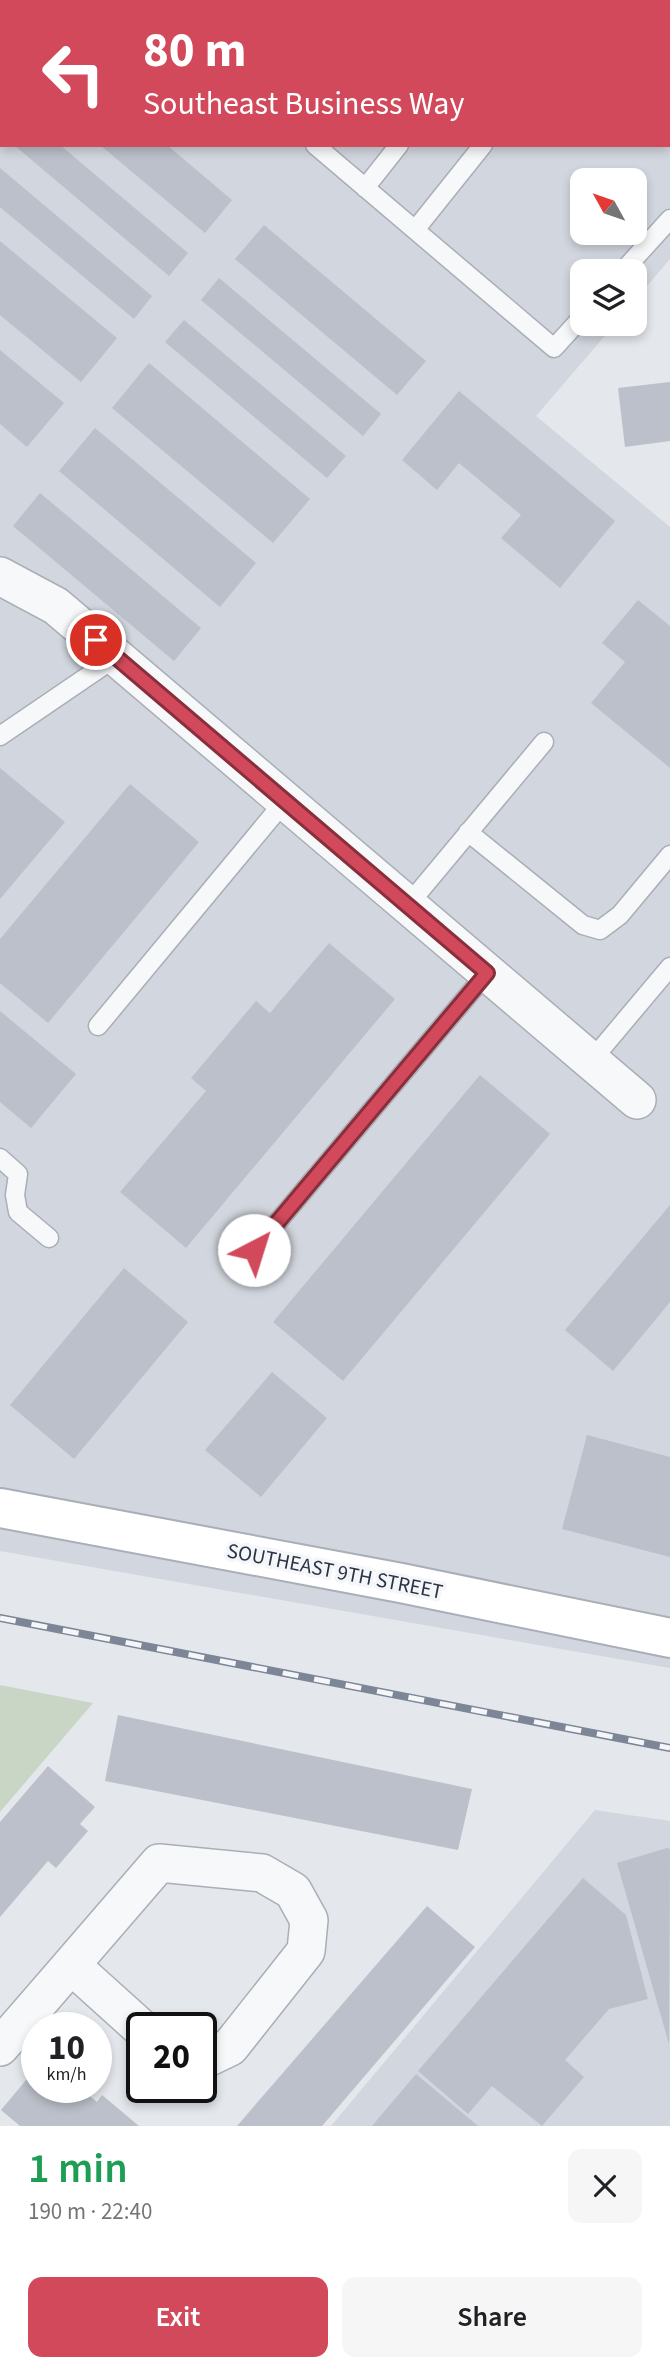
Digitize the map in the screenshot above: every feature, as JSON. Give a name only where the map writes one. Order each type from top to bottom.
[{"type":"street","points":[[0,576],[56,606],[637,1100]]},
{"type":"street","name":"SOUTHEAST 9TH STREET","points":[[0,1508],[401,1583],[670,1638]]},
{"type":"street","points":[[0,2047],[159,1863],[262,1873],[293,1891],[309,1920],[306,1951],[230,2047],[217,2053]]},
{"type":"street","points":[[71,1965],[126,2015]]},
{"type":"lane","points":[[317,147],[554,348],[570,330]]},
{"type":"lane","points":[[365,188],[396,147]]},
{"type":"lane","points":[[415,230],[481,147]]},
{"type":"lane","points":[[634,259],[670,219]]},
{"type":"lane","points":[[0,736],[116,657]]},
{"type":"lane","points":[[408,905],[544,741]]},
{"type":"lane","points":[[98,1026],[284,802]]},
{"type":"lane","points":[[468,832],[583,925],[600,930],[620,915],[670,855]]},
{"type":"lane","points":[[591,1061],[670,967]]},
{"type":"lane","points":[[254,1250],[487,973]]},
{"type":"lane","points":[[0,1158],[19,1174],[15,1195],[18,1212],[49,1238]]},
{"type":"shaded area","points":[[0,147],[670,147],[670,259],[647,286],[647,259],[570,259],[570,336],[605,336],[536,416],[670,527],[670,1668],[0,1551]]},
{"type":"shaded area","points":[[595,1810],[670,1821],[670,2126],[331,2126]]},
{"type":"green space","points":[[0,1685],[93,1703],[0,1812]]},
{"type":"building","points":[[16,147],[62,147],[188,253],[169,276]]},
{"type":"building","points":[[102,147],[169,147],[232,200],[205,233]]},
{"type":"building","points":[[0,168],[152,296],[134,319],[0,207]]},
{"type":"building","points":[[264,225],[426,361],[397,395],[235,259]]},
{"type":"building","points":[[0,241],[117,338],[81,382],[0,315]]},
{"type":"building","points":[[219,278],[381,414],[363,436],[201,300]]},
{"type":"building","points":[[184,320],[346,456],[327,478],[165,342]]},
{"type":"building","points":[[0,350],[64,403],[27,447],[0,424]]},
{"type":"building","points":[[149,363],[310,499],[273,543],[112,408]]},
{"type":"building","points":[[670,382],[670,441],[625,447],[618,388]]},
{"type":"building","points":[[459,391],[615,521],[560,588],[501,538],[521,515],[459,463],[437,490],[402,460]]},
{"type":"building","points":[[95,428],[256,563],[220,607],[59,471]]},
{"type":"building","points":[[40,493],[201,628],[174,661],[13,526]]},
{"type":"building","points":[[638,600],[670,626],[670,768],[591,703],[625,662],[602,643]]},
{"type":"building","points":[[0,768],[65,822],[0,899]]},
{"type":"building","points":[[130,784],[199,842],[48,1023],[0,983],[0,939]]},
{"type":"building","points":[[329,943],[395,999],[186,1248],[120,1192],[206,1091],[191,1078],[256,1001],[270,1013]]},
{"type":"building","points":[[0,1011],[76,1074],[31,1128],[0,1102]]},
{"type":"building","points":[[480,1075],[550,1134],[343,1381],[273,1322]]},
{"type":"building","points":[[670,1205],[670,1302],[613,1371],[565,1330]]},
{"type":"building","points":[[124,1268],[188,1322],[74,1459],[10,1405]]},
{"type":"building","points":[[272,1372],[327,1418],[261,1497],[205,1450]]},
{"type":"building","points":[[587,1435],[670,1457],[670,1557],[562,1529]]},
{"type":"building","points":[[118,1715],[472,1789],[458,1850],[105,1781]]},
{"type":"building","points":[[48,1766],[95,1807],[80,1824],[88,1831],[56,1868],[48,1861],[0,1917],[0,1822]]},
{"type":"building","points":[[670,1849],[669,2044],[617,1863]]},
{"type":"building","points":[[583,1878],[626,1915],[648,1999],[609,2009],[565,2060],[584,2077],[542,2126],[492,2086],[468,2114],[418,2071]]},
{"type":"building","points":[[427,1906],[475,1947],[322,2126],[237,2126]]},
{"type":"building","points":[[416,2074],[478,2126],[372,2126]]},
{"type":"building","points":[[21,2086],[21,2103],[112,2103],[139,2126],[20,2126],[1,2110]]},
{"type":"railway","points":[[0,1618],[670,1748]]},
{"type":"route","points":[[96,640],[487,973],[254,1250]]}]
